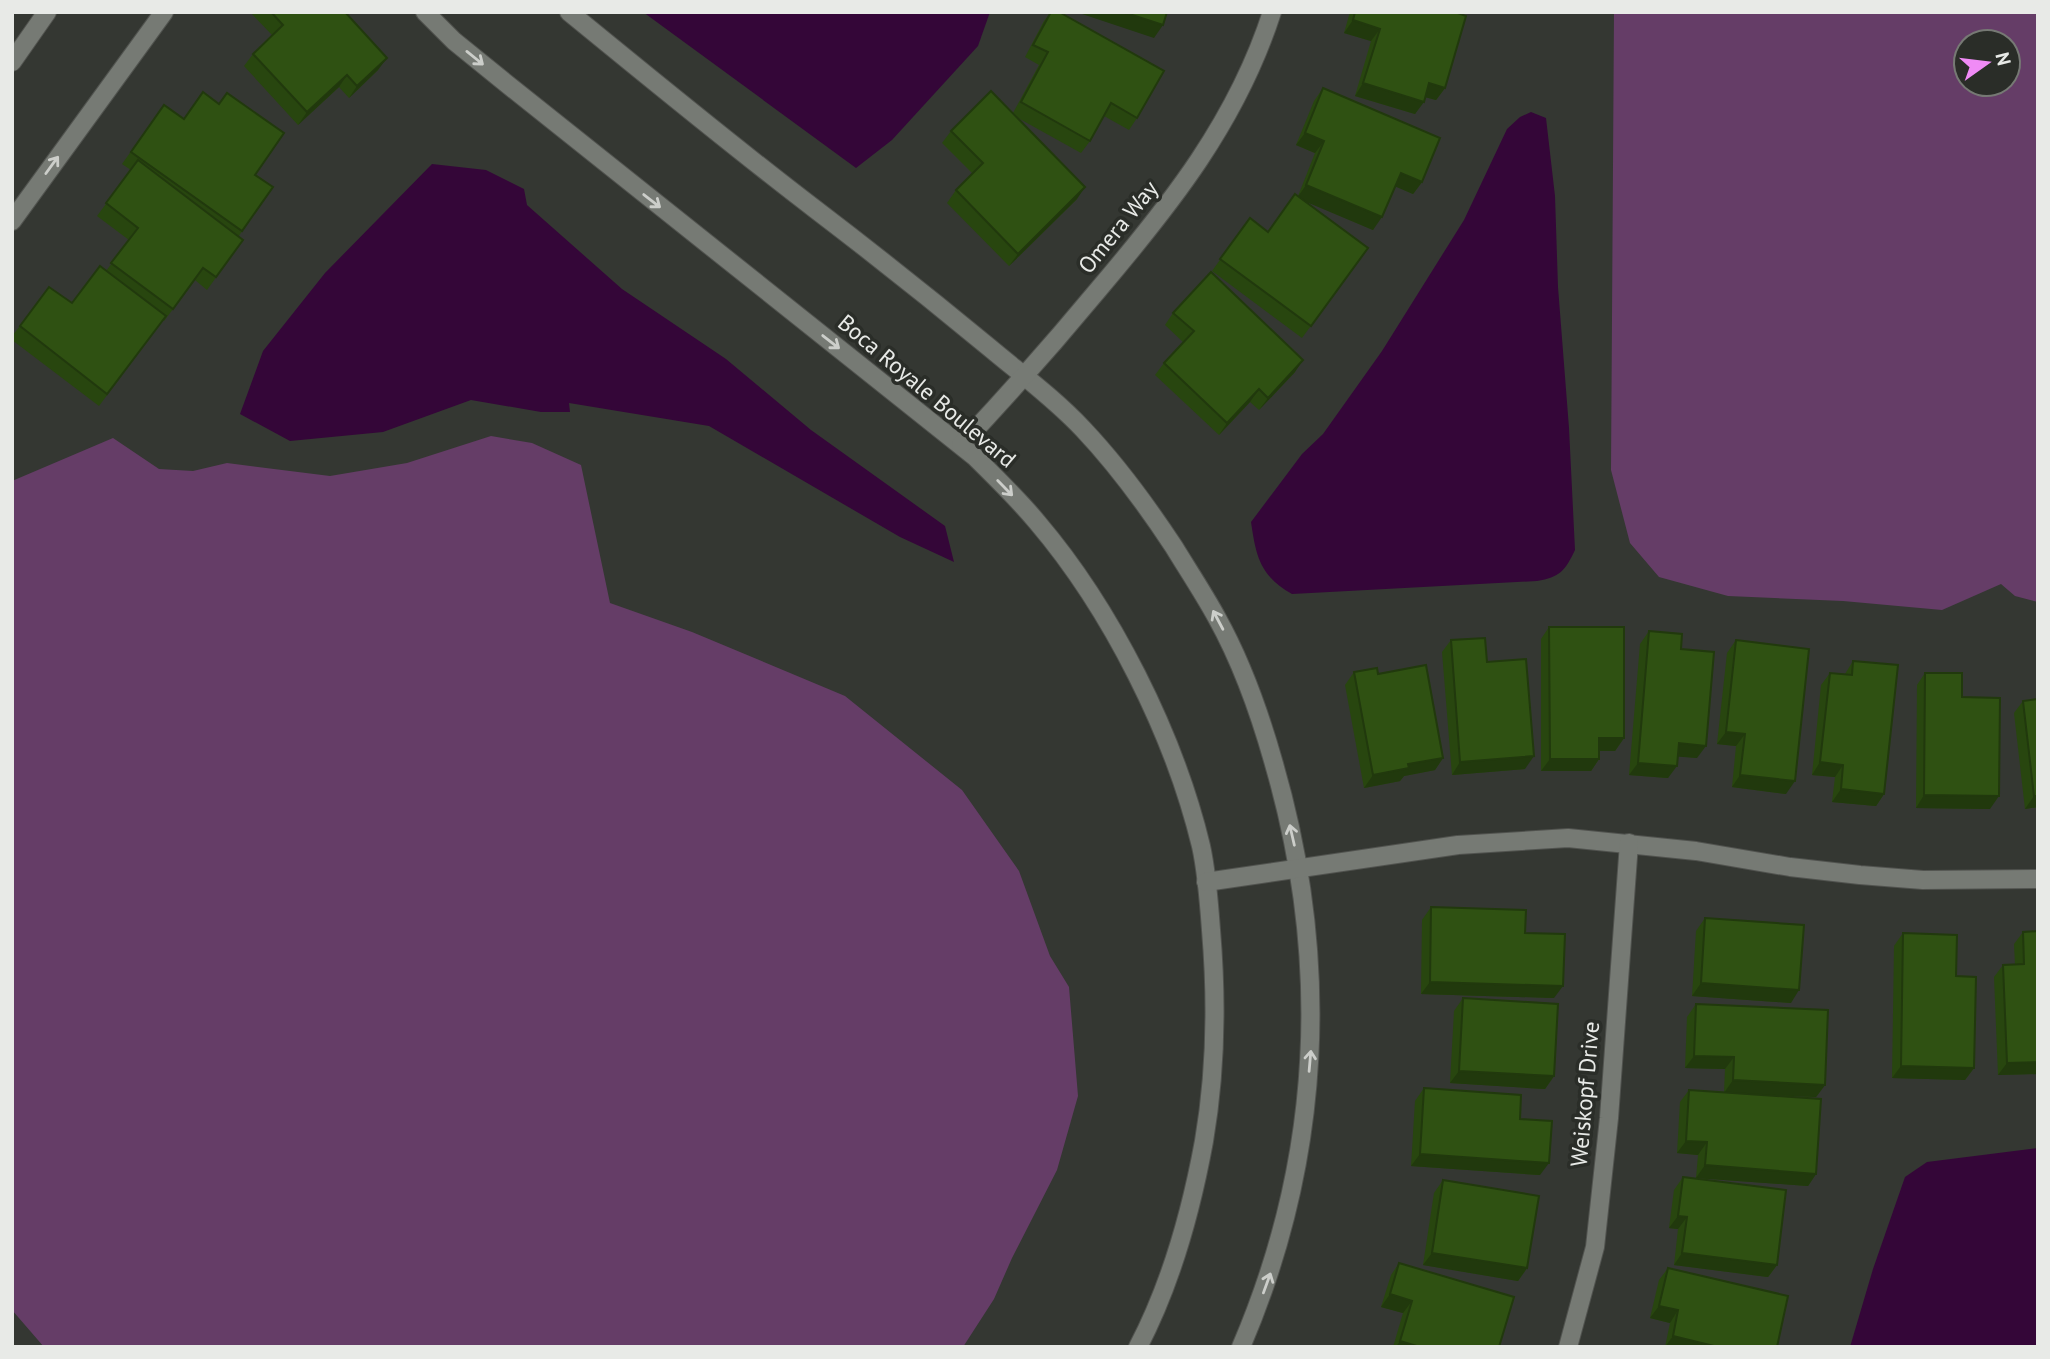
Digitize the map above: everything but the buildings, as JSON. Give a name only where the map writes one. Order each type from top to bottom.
[{"type":"street","points":[[12,62],[47,12]]},
{"type":"street","points":[[12,221],[164,12]]},
{"type":"street","name":"Boca Royale Boulevard","points":[[425,12],[454,41],[537,109],[961,445],[1006,488],[1037,523],[1096,602],[1145,694],[1167,742],[1186,794],[1201,848],[1215,978],[1215,1033],[1210,1103],[1198,1171],[1185,1227],[1168,1280],[1138,1347]]},
{"type":"street","points":[[569,12],[882,260],[1025,377],[1083,429],[1153,516],[1218,618],[1255,703],[1283,795],[1304,900],[1311,1000],[1311,1051],[1296,1173],[1283,1234],[1269,1278],[1241,1347]]},
{"type":"street","name":"Omera Way","points":[[961,445],[1025,377],[1182,188],[1214,139],[1242,86],[1272,12]]},
{"type":"street","points":[[1206,882],[1458,845],[1568,838],[1629,843],[1860,875],[1923,880],[2038,879]]},
{"type":"street","name":"Weiskopf Drive","points":[[1569,1347],[1595,1247],[1609,1118],[1629,843]]},
{"type":"shaded area","points":[[643,12],[990,12],[978,46],[892,140],[856,168]]},
{"type":"shaded area","points":[[1614,12],[2038,12],[2038,602],[2015,596],[2001,584],[1942,610],[1843,601],[1728,596],[1659,577],[1630,543],[1611,470]]},
{"type":"shaded area","points":[[1531,112],[1546,118],[1555,196],[1558,287],[1575,550],[1565,568],[1556,575],[1537,581],[1292,594],[1273,580],[1261,564],[1251,522],[1302,454],[1323,434],[1382,351],[1464,220],[1507,129],[1520,117]]},
{"type":"shaded area","points":[[432,164],[486,170],[524,189],[527,205],[622,289],[726,359],[811,430],[945,526],[954,562],[900,537],[709,426],[569,403],[570,412],[541,412],[471,400],[383,432],[290,441],[240,414],[263,351],[325,273]]},
{"type":"shaded area","points":[[491,436],[532,443],[581,465],[610,603],[692,632],[845,696],[962,790],[1019,871],[1050,956],[1069,987],[1078,1096],[1057,1170],[994,1299],[963,1347],[44,1347],[12,1310],[12,481],[113,438],[159,469],[193,471],[227,463],[330,476],[407,463]]},
{"type":"shaded area","points":[[2038,1148],[2038,1347],[1850,1347],[1873,1269],[1905,1177],[1927,1162]]}]
